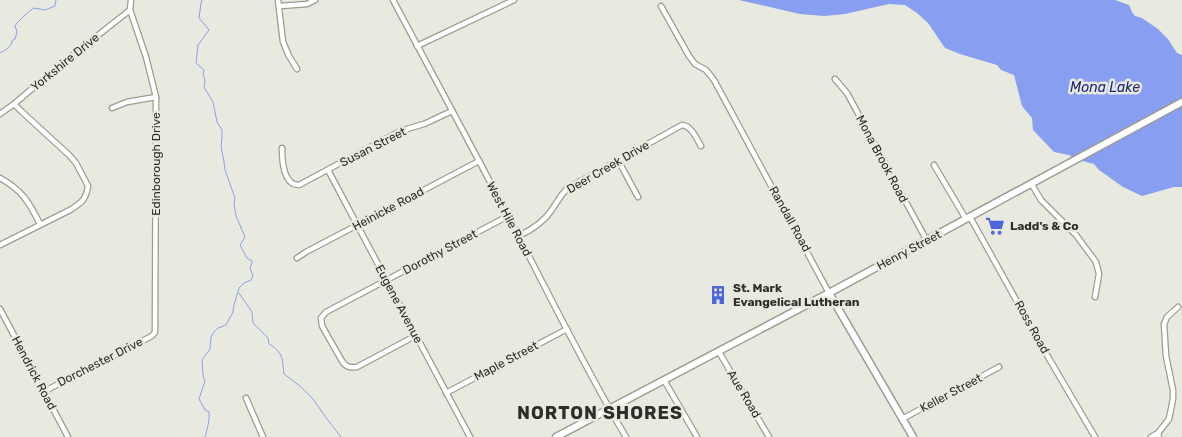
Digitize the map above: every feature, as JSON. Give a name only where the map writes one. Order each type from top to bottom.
[{"type":"street","name":"Edinborough Drive","points":[[131,0],[130,10],[146,57],[156,97],[155,332]]},
{"type":"street","points":[[278,0],[283,42],[296,70]]},
{"type":"street","points":[[280,6],[307,4],[315,0]]},
{"type":"street","name":"West Hile Road","points":[[393,0],[609,409],[626,437]]},
{"type":"street","points":[[417,46],[514,0]]},
{"type":"street","name":"Randall Road","points":[[661,6],[688,56],[706,70],[714,80],[829,293],[913,437]]},
{"type":"street","name":"Yorkshire Drive","points":[[0,114],[130,10]]},
{"type":"street","name":"Mona Brook Road","points":[[835,79],[847,93],[927,241]]},
{"type":"street","points":[[112,108],[127,102],[156,97]]},
{"type":"street","name":"Henry Street","points":[[556,437],[927,241],[1182,102]]},
{"type":"street","points":[[0,245],[80,204],[85,198],[88,186],[72,159],[14,104]]},
{"type":"street","name":"Susan Street","points":[[282,148],[285,174],[290,182],[294,185],[299,185],[400,132],[424,124],[452,111]]},
{"type":"street","name":"Deer Creek Drive","points":[[519,236],[543,221],[568,188],[682,125],[687,126],[691,130],[701,146]]},
{"type":"street","points":[[618,160],[638,197]]},
{"type":"street","name":"Heinicke Road","points":[[297,258],[479,161]]},
{"type":"street","name":"Ross Road","points":[[934,165],[968,218],[1095,437]]},
{"type":"street","name":"Eugene Avenue","points":[[328,170],[470,437]]},
{"type":"street","points":[[0,178],[22,193],[40,224]]},
{"type":"street","points":[[1031,183],[1042,200],[1076,235],[1096,262],[1099,274],[1095,298]]},
{"type":"street","name":"Dorothy Street","points":[[415,336],[357,366],[348,367],[342,361],[322,326],[321,318],[326,312],[508,216]]},
{"type":"street","points":[[1151,437],[1159,435],[1169,419],[1173,407],[1173,390],[1166,356],[1164,324],[1178,307]]},
{"type":"street","name":"Hendrick Road","points":[[0,309],[68,437]]},
{"type":"street","name":"Maple Street","points":[[446,393],[567,329]]},
{"type":"street","name":"Dorchester Drive","points":[[43,392],[152,336],[155,332]]},
{"type":"street","name":"Aue Road","points":[[718,352],[769,437]]},
{"type":"street","name":"Keller Street","points":[[902,419],[999,367]]},
{"type":"street","points":[[664,380],[697,437]]},
{"type":"street","points":[[246,398],[263,437]]},
{"type":"water","name":"Mona Lake","points":[[739,0],[1115,0],[1129,5],[1135,16],[1142,18],[1158,29],[1168,39],[1177,53],[1182,55],[1182,187],[1174,187],[1142,196],[1123,187],[1099,170],[1094,164],[1054,152],[1033,130],[1032,118],[1022,106],[1014,75],[1001,70],[997,65],[945,48],[928,23],[905,5],[889,4],[845,14],[824,16],[800,14]]},
{"type":"waterway","points":[[0,53],[8,48],[15,39],[17,32],[15,26],[24,16],[34,8],[45,10],[55,6],[56,0]]},
{"type":"waterway","points":[[202,0],[199,18],[209,30],[198,45],[196,63],[204,70],[204,87],[213,102],[217,122],[222,130],[221,146],[225,170],[235,198],[236,216],[245,237],[240,245],[247,258],[252,261],[250,268],[253,276],[251,280],[239,288],[233,312],[226,325],[214,332],[211,337],[210,349],[202,360],[205,381],[199,399],[205,410],[209,412],[205,437]]},
{"type":"waterway","points":[[239,293],[252,312],[253,323],[268,338],[269,344],[280,353],[284,374],[313,399],[341,437]]},
{"type":"place","name":"Ladd's & Co","points":[[995,226]]},
{"type":"place","name":"St. Mark Evangelical Lutheran","points":[[718,295]]},
{"type":"district","name":"NORTON SHORES","points":[[600,413]]}]
